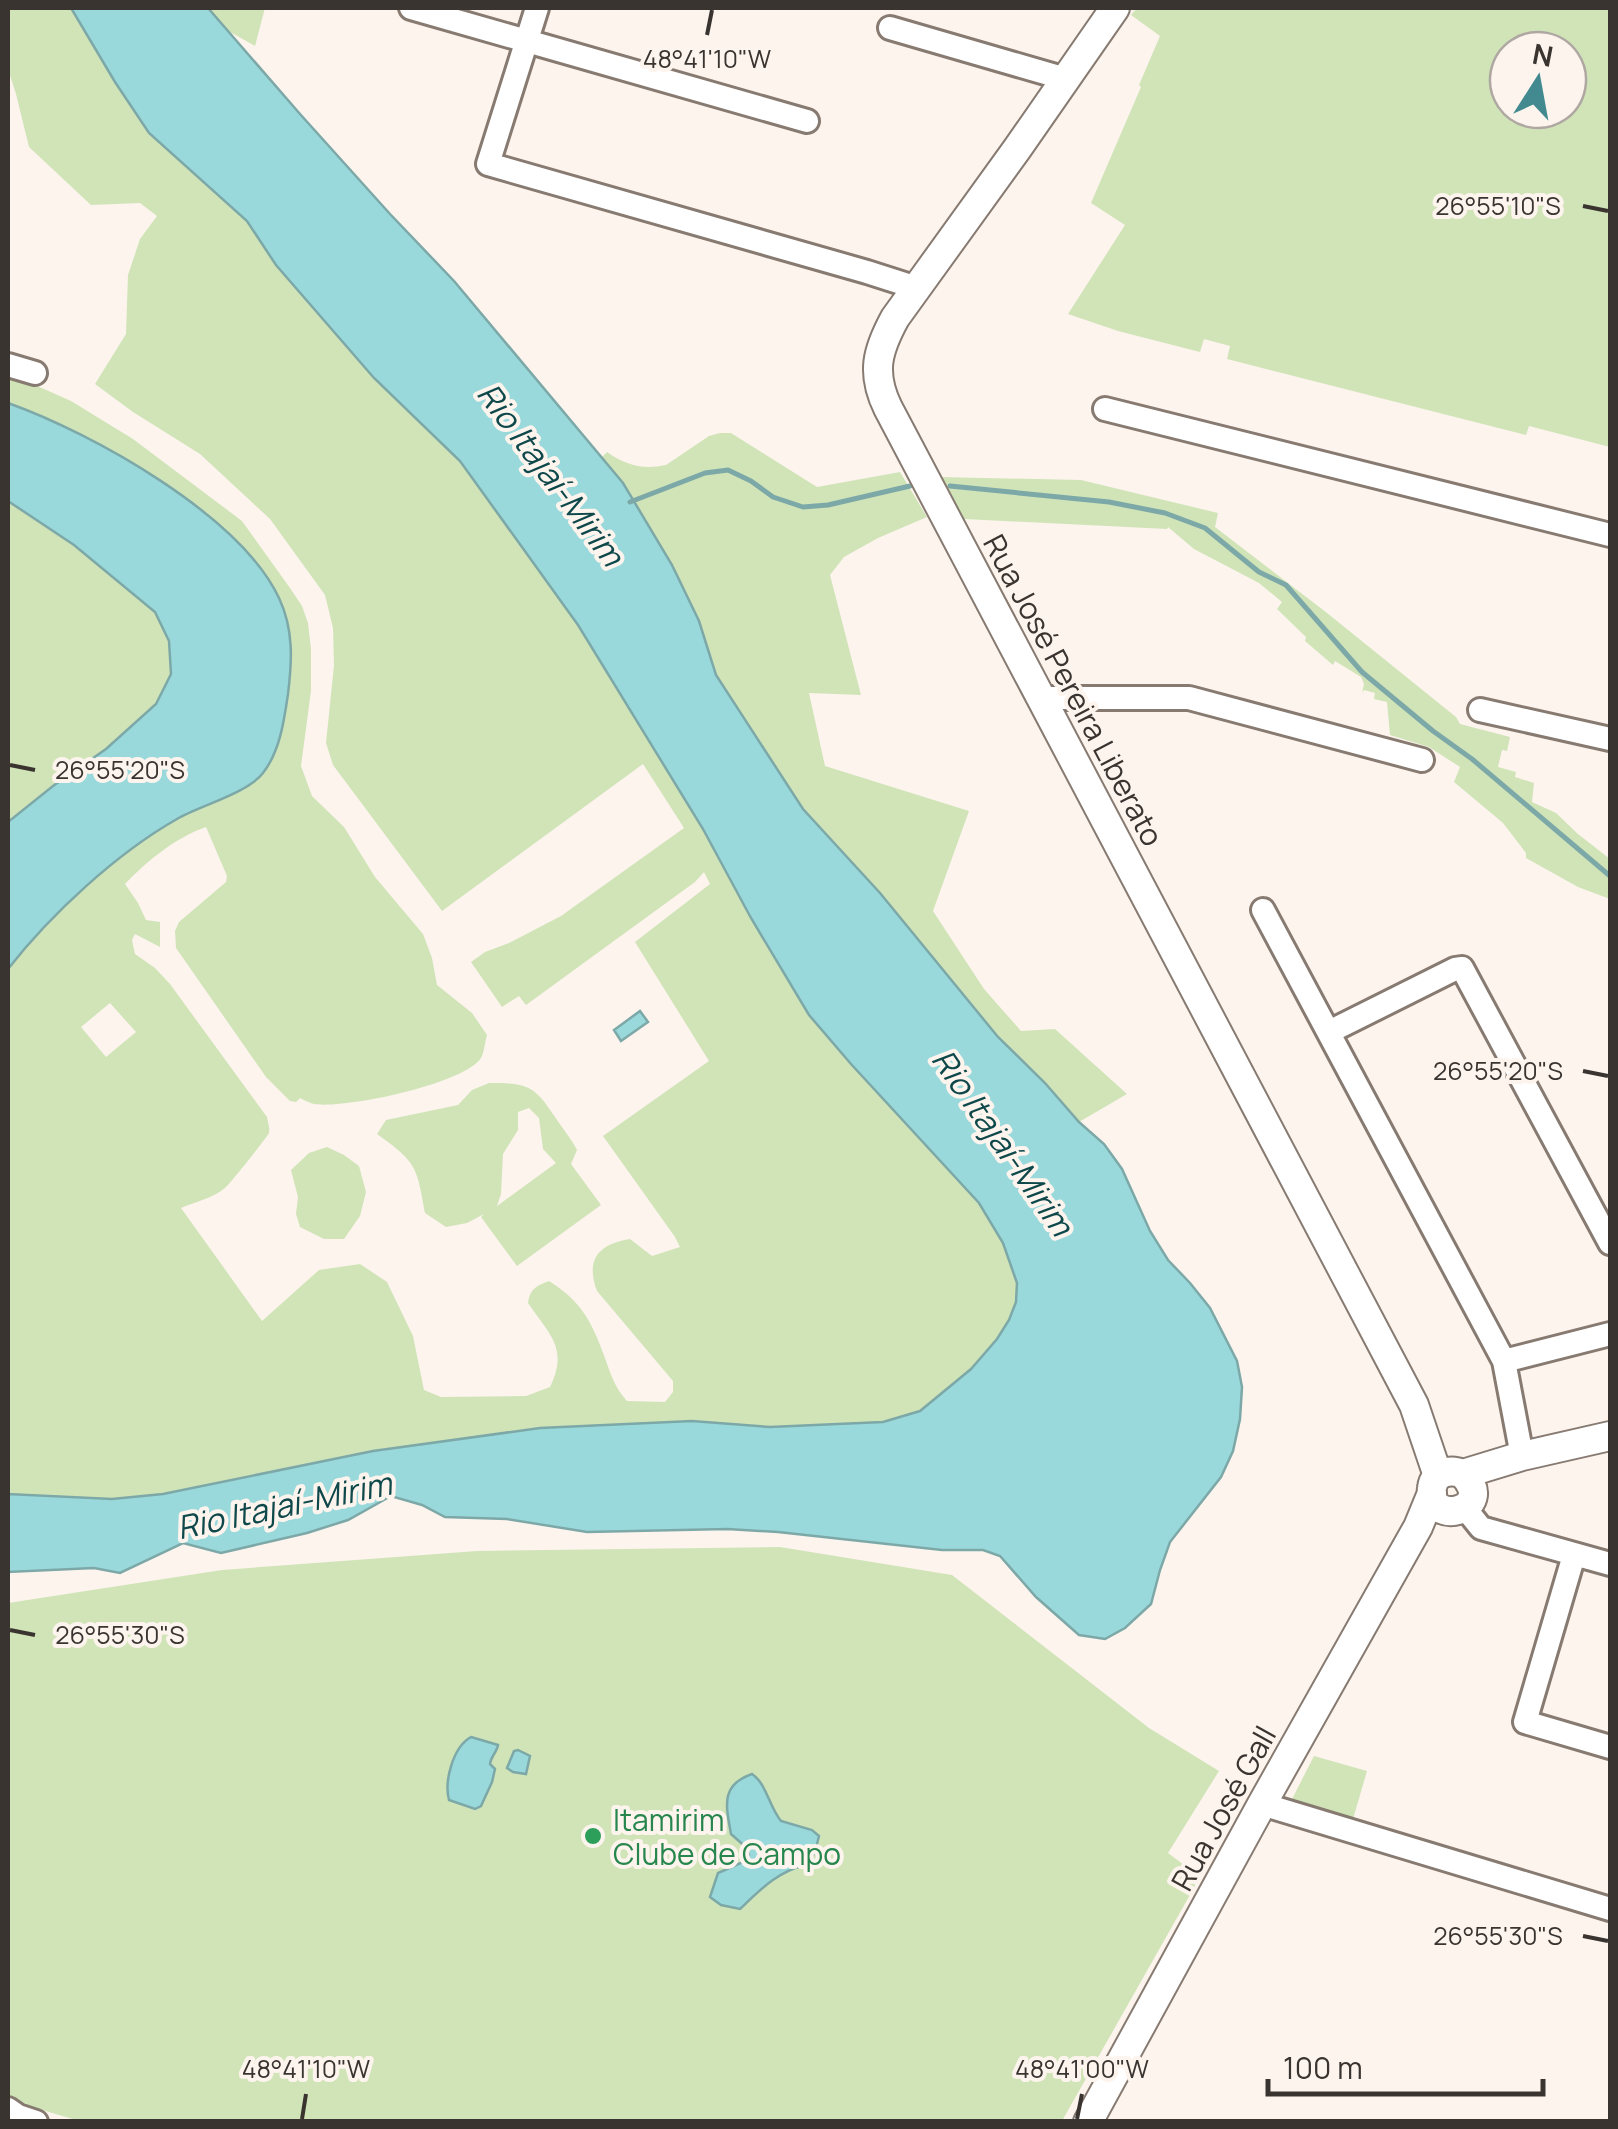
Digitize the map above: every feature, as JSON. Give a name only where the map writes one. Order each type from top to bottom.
[{"type":"main road","name":"Rua José Pereira Liberato","points":[[1115,8],[895,318],[877,365],[877,382],[1404,1387],[1453,1489]]},
{"type":"main road","points":[[1453,1489],[1494,1464],[1610,1436]]},
{"type":"main road","name":"Rua José Gall","points":[[1088,2122],[1418,1527],[1453,1489]]},
{"type":"street","points":[[411,8],[808,120]]},
{"type":"street","points":[[536,8],[488,164],[918,288]]},
{"type":"street","points":[[890,28],[1066,79]]},
{"type":"street","points":[[8,366],[35,374]]},
{"type":"street","points":[[1105,409],[1610,535]]},
{"type":"street","points":[[1041,698],[1190,698],[1422,760]]},
{"type":"street","points":[[1480,710],[1610,739]]},
{"type":"street","points":[[1264,910],[1504,1361],[1522,1456]]},
{"type":"street","points":[[1329,1032],[1455,968],[1462,968],[1610,1244]]},
{"type":"street","points":[[1504,1361],[1610,1334]]},
{"type":"street","points":[[1453,1489],[1482,1528],[1610,1564]]},
{"type":"street","points":[[1574,1555],[1524,1722],[1610,1747]]},
{"type":"street","points":[[1262,1804],[1610,1910]]},
{"type":"street","points":[[8,2109],[36,2122]]},
{"type":"green space","points":[[8,8],[71,8],[149,133],[247,222],[276,265],[374,378],[460,461],[575,622],[703,829],[809,1015],[979,1203],[1003,1243],[1017,1283],[1016,1302],[997,1339],[971,1369],[919,1411],[883,1422],[770,1427],[692,1421],[540,1428],[373,1451],[163,1494],[112,1499],[8,1494],[8,969],[65,906],[131,849],[177,819],[246,787],[263,773],[280,735],[291,658],[287,622],[279,598],[259,567],[232,537],[198,508],[121,456],[8,403],[8,376],[71,401],[133,439],[242,521],[302,606],[308,623],[311,691],[301,766],[312,796],[344,827],[375,877],[423,934],[437,985],[472,1013],[487,1035],[481,1058],[470,1068],[429,1085],[351,1103],[314,1104],[300,1098],[290,1101],[266,1077],[176,948],[179,922],[226,882],[206,827],[162,851],[125,884],[146,920],[160,922],[160,947],[135,934],[135,954],[170,984],[267,1117],[269,1133],[228,1185],[181,1208],[262,1321],[319,1270],[360,1264],[387,1282],[413,1336],[424,1390],[441,1397],[526,1396],[550,1387],[558,1362],[554,1342],[528,1303],[534,1289],[549,1281],[584,1314],[627,1401],[665,1402],[673,1392],[673,1381],[597,1291],[593,1270],[597,1255],[619,1241],[630,1239],[652,1256],[680,1247],[603,1136],[709,1061],[635,942],[710,884],[704,872],[526,1005],[519,996],[502,1007],[471,962],[561,916],[684,828],[643,764],[442,911],[333,765],[326,743],[334,665],[333,628],[325,595],[270,519],[200,454],[95,384],[126,334],[128,275],[140,239],[157,216],[140,203],[91,205],[29,147],[8,69]],"holes":[[[110,1003],[136,1032],[106,1057],[81,1027]]]},
{"type":"green space","points":[[208,8],[265,8],[255,46],[223,28]]},
{"type":"green space","points":[[1137,8],[1610,8],[1610,447],[1529,426],[1526,435],[1227,359],[1230,346],[1204,339],[1200,352],[1068,314],[1125,225],[1091,203],[1160,36],[1131,15]]},
{"type":"green space","points":[[731,433],[817,487],[900,472],[927,517],[844,557],[830,575],[861,695],[809,693],[825,766],[969,811],[933,911],[984,989],[1021,1031],[1055,1029],[1127,1094],[1079,1122],[998,1037],[880,893],[803,809],[716,675],[699,621],[602,457],[607,452],[635,465],[666,465],[709,436]]},
{"type":"green space","points":[[940,477],[1081,480],[1218,513],[1215,527],[1327,613],[1460,724],[1510,737],[1498,767],[1534,783],[1532,802],[1556,813],[1610,859],[1610,899],[1578,887],[1526,858],[1503,823],[1454,782],[1460,767],[1429,747],[1390,735],[1387,702],[1374,699],[1375,693],[1362,693],[1361,677],[1335,661],[1333,665],[1305,641],[1306,637],[1277,609],[1282,602],[1259,583],[1194,549],[1168,527],[964,519]]},
{"type":"green space","points":[[8,501],[74,545],[155,612],[170,641],[171,674],[156,704],[106,749],[8,822]]},
{"type":"green space","points":[[502,1083],[521,1085],[535,1092],[575,1146],[571,1164],[601,1205],[517,1266],[481,1217],[484,1214],[467,1223],[446,1227],[425,1213],[413,1166],[377,1134],[386,1120],[458,1105],[472,1090]],"holes":[[[529,1108],[539,1118],[543,1149],[556,1163],[497,1206],[503,1154],[518,1130],[518,1112]]]},
{"type":"green space","points":[[327,1147],[359,1166],[366,1192],[360,1216],[344,1239],[324,1239],[300,1227],[296,1214],[298,1197],[291,1170],[309,1153]]},
{"type":"green space","name":"Itamirim Clube de Campo","points":[[780,1547],[952,1575],[1149,1728],[1219,1771],[1168,1853],[1192,1871],[1195,1886],[1062,2121],[83,2122],[8,2100],[8,1603],[222,1570],[477,1551]]},
{"type":"green space","points":[[1314,1756],[1367,1771],[1351,1826],[1288,1807]]},
{"type":"water","name":"Rio Itajaí-Mirim","points":[[71,8],[208,8],[454,281],[623,483],[672,565],[699,621],[716,675],[803,809],[880,893],[998,1037],[1104,1144],[1122,1169],[1168,1260],[1210,1308],[1237,1361],[1242,1387],[1233,1451],[1221,1477],[1170,1542],[1151,1604],[1125,1628],[1105,1639],[1079,1635],[1036,1597],[1000,1556],[983,1550],[942,1550],[727,1529],[587,1532],[507,1519],[445,1517],[391,1496],[348,1520],[221,1553],[183,1543],[120,1573],[94,1568],[8,1572],[8,1494],[112,1499],[163,1494],[373,1451],[540,1428],[692,1421],[770,1427],[883,1422],[920,1411],[971,1369],[1009,1320],[1016,1302],[1017,1283],[1003,1243],[979,1203],[809,1015],[703,829],[578,625],[460,461],[374,378],[276,265],[247,221],[149,133]]},
{"type":"water","points":[[8,403],[120,456],[198,508],[232,537],[260,567],[279,598],[287,622],[291,658],[280,735],[263,773],[246,787],[177,819],[131,849],[65,906],[8,969],[8,822],[106,749],[156,704],[171,674],[169,641],[155,612],[74,545],[8,501]]},
{"type":"water","points":[[640,1011],[648,1022],[621,1041],[614,1030]]},
{"type":"water","points":[[471,1737],[498,1745],[490,1764],[495,1769],[492,1782],[481,1806],[475,1809],[449,1800],[448,1792],[455,1756]]},
{"type":"water","points":[[518,1750],[530,1756],[526,1774],[507,1768]]},
{"type":"water","points":[[752,1774],[781,1821],[812,1830],[819,1836],[806,1865],[778,1877],[740,1909],[721,1905],[710,1897],[718,1873],[743,1862],[749,1855],[748,1849],[731,1834],[727,1806],[730,1790]]},
{"type":"waterway","points":[[630,502],[705,473],[728,470],[773,497],[803,507],[910,486]]},
{"type":"waterway","points":[[950,486],[1109,502],[1165,513],[1205,528],[1259,572],[1286,585],[1362,672],[1610,876]]},
{"type":"place","name":"Itamirim Clube de Campo","points":[[593,1836]]}]
